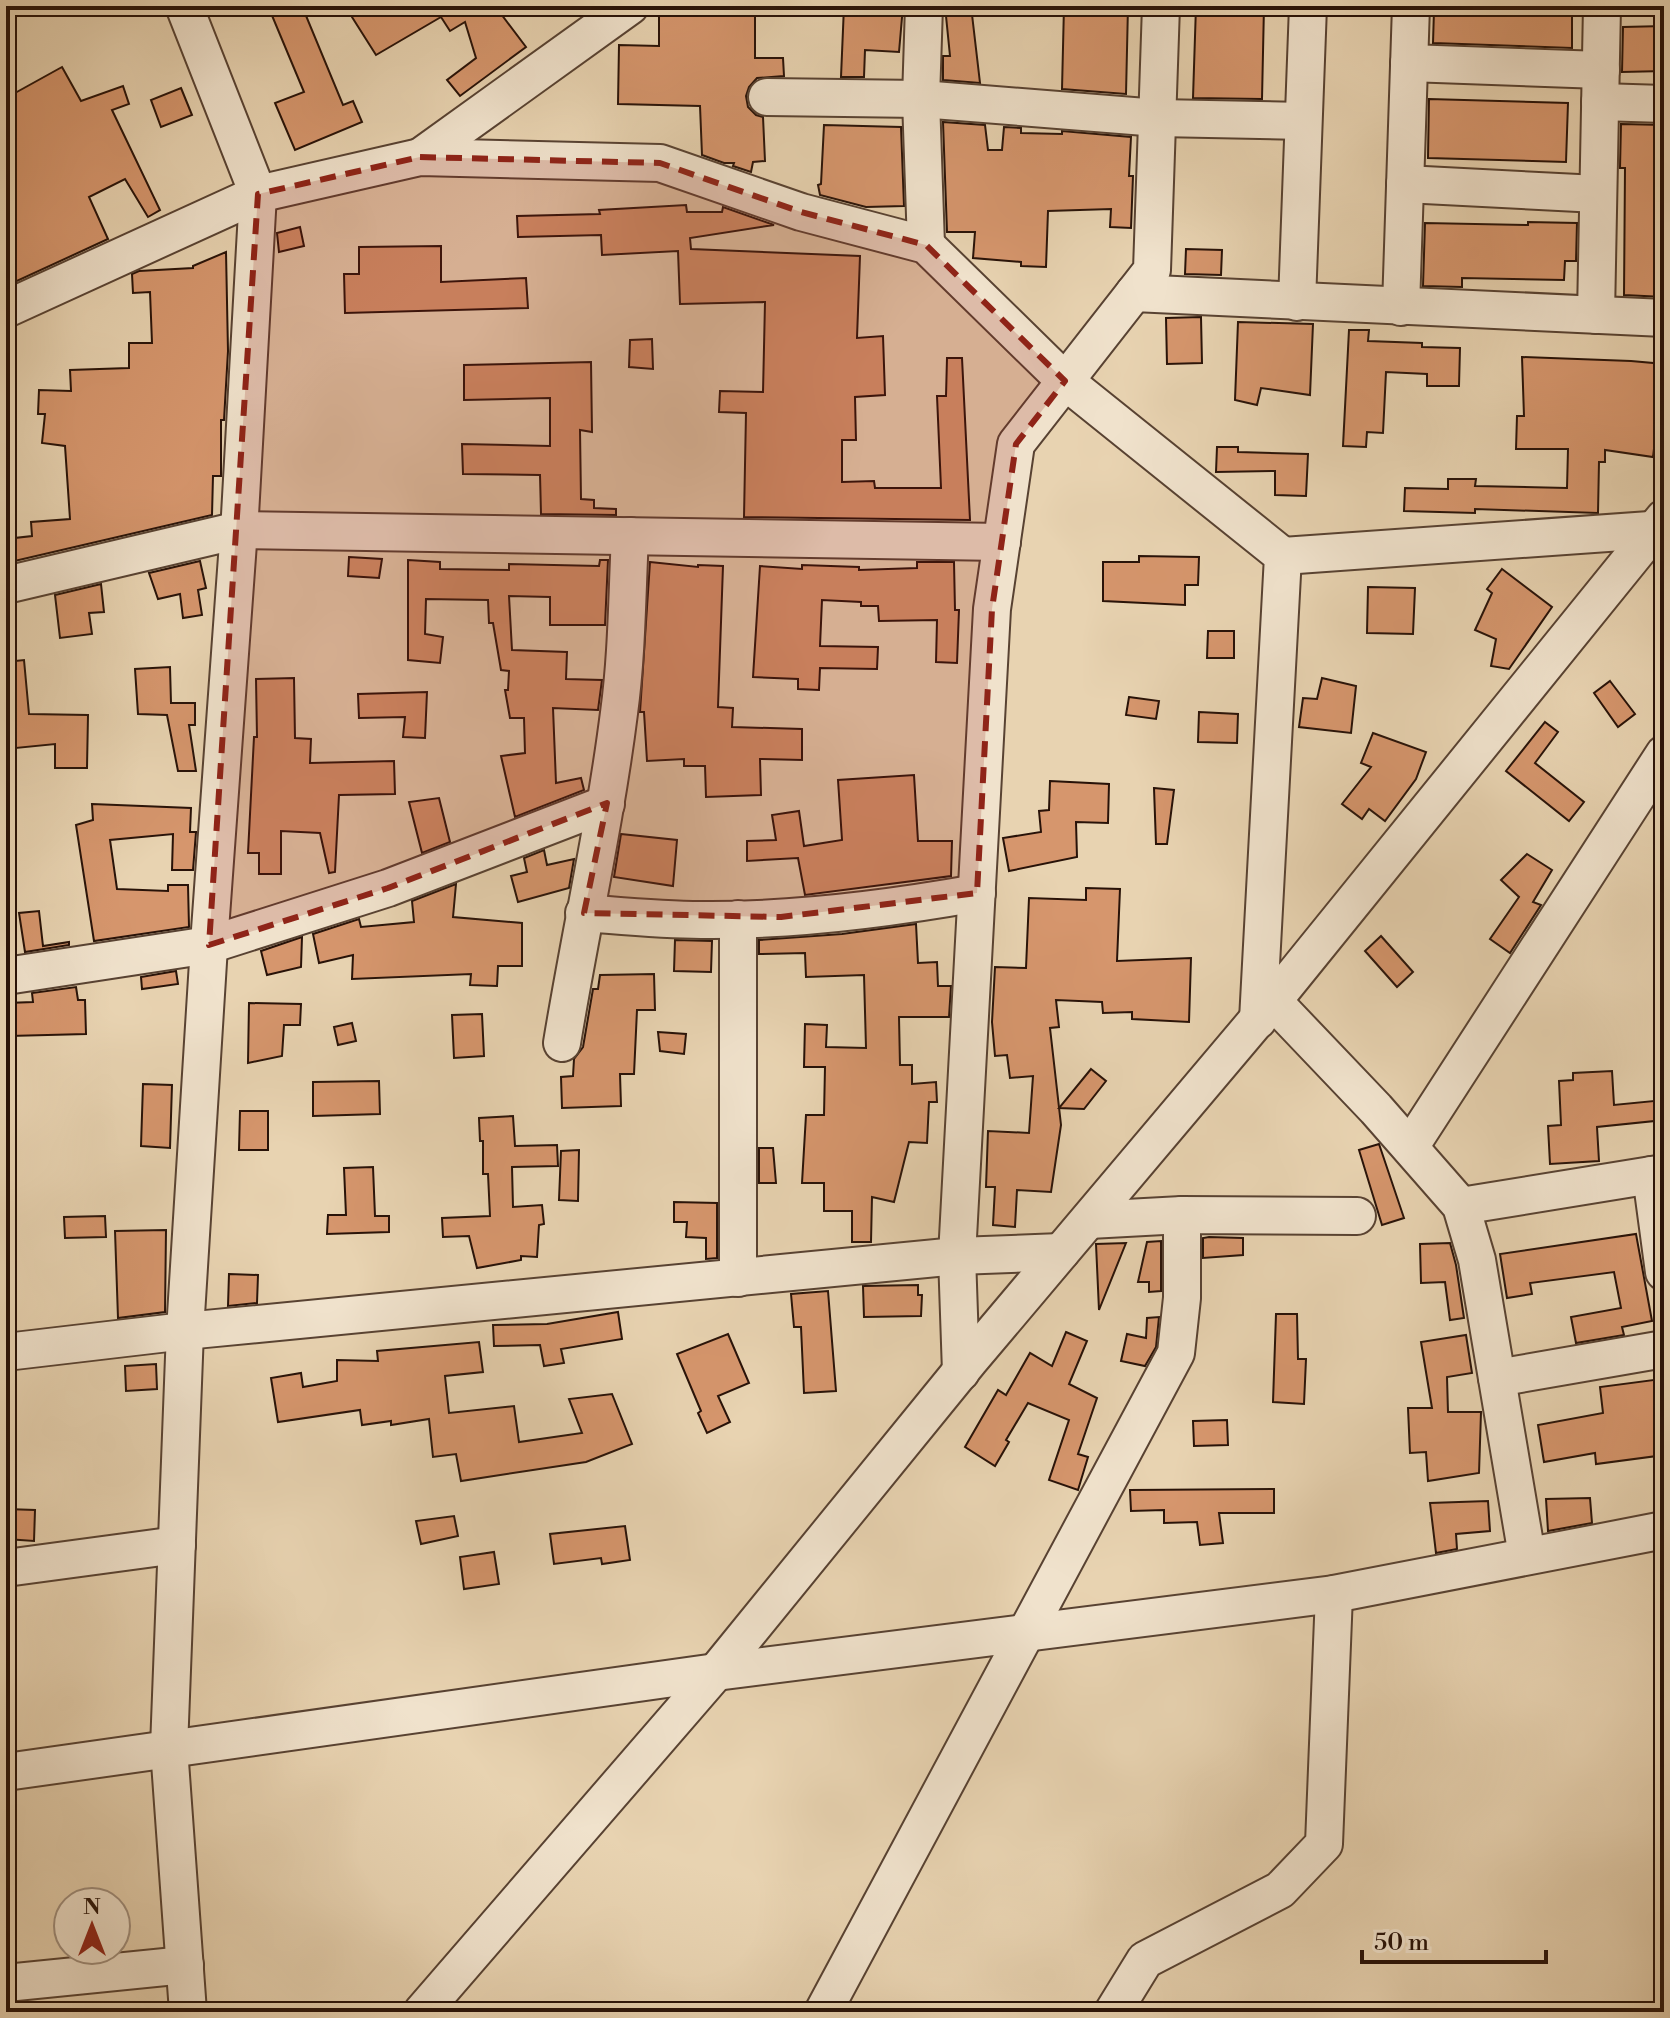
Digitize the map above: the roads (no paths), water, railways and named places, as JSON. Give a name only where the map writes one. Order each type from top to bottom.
[{"type":"street","points":[[184,6],[258,194],[239,530],[185,1331],[169,1748],[188,2012]]},
{"type":"street","points":[[420,157],[630,6]]},
{"type":"street","points":[[924,6],[921,99],[926,245]]},
{"type":"street","points":[[961,1372],[957,1256],[992,609],[1016,444],[1152,270],[1161,6]]},
{"type":"street","points":[[1297,302],[1308,6]]},
{"type":"street","points":[[1401,307],[1411,6]]},
{"type":"street","points":[[1596,315],[1602,6]]},
{"type":"street","points":[[1409,63],[1600,86],[1664,104]]},
{"type":"street","points":[[767,97],[921,99],[1158,118],[1303,121]]},
{"type":"street","points":[[6,309],[258,194],[420,157],[660,163],[801,212],[926,245],[1065,381],[1283,556],[1661,525]]},
{"type":"street","points":[[1405,184],[1598,194]]},
{"type":"street","points":[[1134,293],[1664,318]]},
{"type":"street","points":[[422,2012],[716,1672],[961,1372],[1265,1010],[1661,525]]},
{"type":"street","points":[[6,585],[239,530],[1002,542]]},
{"type":"street","points":[[562,1043],[606,804],[620,709],[630,536]]},
{"type":"street","points":[[1283,556],[1265,1010],[1410,1147],[1461,1206],[1477,1260],[1527,1556]]},
{"type":"street","points":[[1410,1147],[1664,754]]},
{"type":"street","points":[[6,976],[209,945],[388,888],[606,804]]},
{"type":"street","points":[[584,913],[702,920],[738,919],[900,906],[977,893]]},
{"type":"street","points":[[738,919],[738,1278]]},
{"type":"street","points":[[1461,1206],[1657,1174],[1664,1272]]},
{"type":"street","points":[[1089,1220],[1182,1215],[1357,1216]]},
{"type":"street","points":[[823,2012],[1176,1353],[1182,1298],[1182,1215]]},
{"type":"street","points":[[6,1352],[185,1331],[957,1256],[1061,1252]]},
{"type":"street","points":[[1497,1378],[1664,1349]]},
{"type":"street","points":[[6,1772],[716,1672],[1334,1594],[1664,1530]]},
{"type":"street","points":[[6,1568],[177,1545]]},
{"type":"street","points":[[1113,2012],[1145,1960],[1280,1890],[1324,1844],[1334,1594]]},
{"type":"street","points":[[6,1983],[185,1965]]}]
